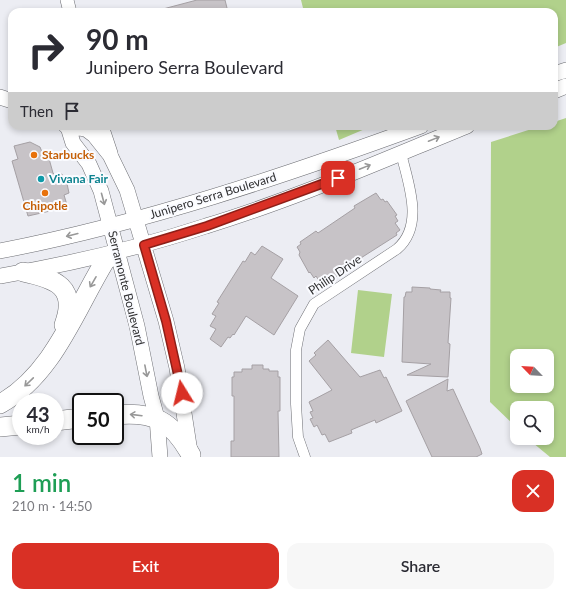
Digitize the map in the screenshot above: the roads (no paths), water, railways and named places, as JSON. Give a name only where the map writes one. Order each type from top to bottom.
[{"type":"highway","points":[[0,404],[32,380],[52,354],[105,261],[117,252]]},
{"type":"highway","points":[[23,272],[54,280],[62,287],[67,295],[67,318],[52,354]]},
{"type":"highway","points":[[124,415],[157,418],[178,434],[191,456]]},
{"type":"highway","points":[[0,426],[12,425]]},
{"type":"main road","name":"Serramonte Boulevard","points":[[68,130],[73,143],[94,173],[110,226],[137,326],[157,418],[160,457]]},
{"type":"main road","name":"Serramonte Boulevard","points":[[87,130],[103,145],[114,160],[127,190],[166,321],[178,368],[191,456]]},
{"type":"main road","name":"Junipero Serra Boulevard","points":[[0,250],[136,219],[308,167],[410,130]]},
{"type":"main road","name":"Junipero Serra Boulevard","points":[[0,276],[117,252],[248,212],[457,130]]},
{"type":"street","points":[[103,130],[114,160]]},
{"type":"street","name":"Philip Drive","points":[[305,457],[298,436],[296,404],[296,350],[300,329],[314,304],[397,249],[406,240],[411,230],[413,216],[401,153]]},
{"type":"place","name":"Starbucks","points":[[34,155]]},
{"type":"place","name":"Vivana Fair","points":[[41,179]]},
{"type":"place","name":"Chipotle","points":[[45,193]]}]
